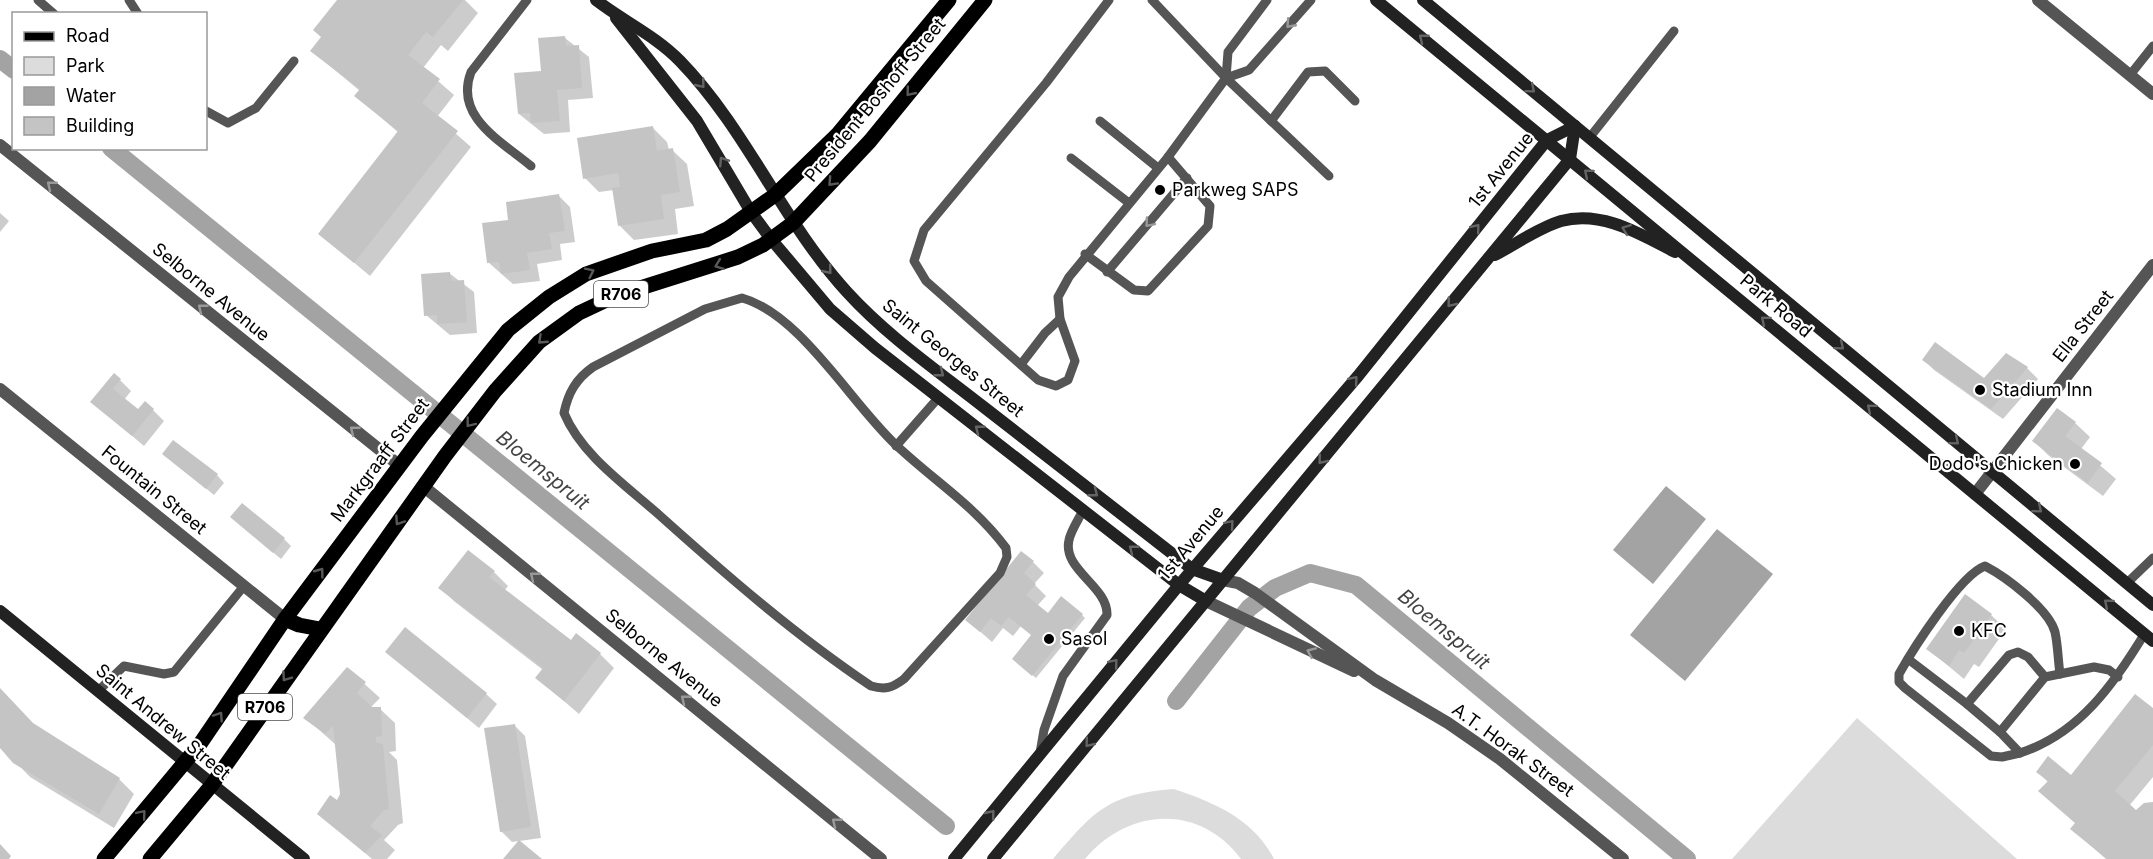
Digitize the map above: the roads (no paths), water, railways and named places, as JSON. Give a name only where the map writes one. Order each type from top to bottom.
[{"type":"main road","name":"President Boshoff Street","points":[[775,195],[837,135],[949,0]]},
{"type":"main road","name":"President Boshoff Street","points":[[793,223],[870,141],[985,0]]},
{"type":"main road","name":"Markgraaff Street","points":[[104,859],[200,744],[285,619],[470,375],[508,330],[540,303],[586,274],[652,251],[706,240],[775,195]]},
{"type":"main road","name":"R706","points":[[150,859],[211,786],[320,629],[445,456],[495,391],[539,342],[579,313],[615,296],[738,258],[793,223]]},
{"type":"main road","points":[[285,619],[299,625],[320,629]]},
{"type":"street","name":"Saint Georges Street","points":[[596,0],[660,43],[699,82],[728,118],[793,223],[848,293],[894,337],[1192,569],[1223,580]]},
{"type":"street","name":"Park Road","points":[[1376,0],[2149,637]]},
{"type":"street","name":"Park Road","points":[[1423,0],[2153,605]]},
{"type":"street","points":[[2038,0],[2153,94]]},
{"type":"street","name":"Saint Georges Street","points":[[611,12],[697,121],[751,212],[830,309],[874,348],[1179,585],[1206,601]]},
{"type":"street","name":"1st Avenue","points":[[954,859],[1192,569],[1358,376],[1547,140],[1575,126]]},
{"type":"street","points":[[993,859],[1570,159],[1575,126]]},
{"type":"street","name":"Selborne Avenue","points":[[0,145],[400,466]]},
{"type":"street","points":[[1488,258],[1561,221],[1579,219],[1603,220],[1632,230],[1697,264]]},
{"type":"street","name":"Ella Street","points":[[1975,494],[2153,265]]},
{"type":"street","name":"Fountain Street","points":[[0,389],[285,619]]},
{"type":"street","name":"Selborne Avenue","points":[[423,486],[881,859]]},
{"type":"street","name":"A.T. Horak Street","points":[[1223,580],[1238,584],[1255,593],[1375,680],[1448,723],[1500,759],[1623,859]]},
{"type":"street","name":"A.T. Horak Street","points":[[1206,601],[1241,616],[1285,640],[1375,680]]},
{"type":"street","name":"Saint Andrew Street","points":[[0,611],[211,786],[304,859]]},
{"type":"lane","points":[[38,0],[52,12]]},
{"type":"lane","points":[[527,0],[471,72],[466,85],[472,113],[483,126],[531,166]]},
{"type":"lane","points":[[1109,0],[1046,83],[924,230],[914,261],[926,281],[1022,363],[1038,380],[1056,386],[1068,380],[1074,361],[1060,319],[1058,297],[1085,254],[1168,157],[1226,78],[1228,52],[1267,0]]},
{"type":"lane","points":[[1152,0],[1226,78],[1329,176]]},
{"type":"lane","points":[[1226,78],[1249,70],[1311,0]]},
{"type":"lane","points":[[1590,137],[1674,31]]},
{"type":"lane","points":[[2130,75],[2153,46]]},
{"type":"lane","points":[[207,112],[228,123],[256,108],[294,61]]},
{"type":"lane","points":[[1270,121],[1308,72],[1325,71],[1355,101]]},
{"type":"lane","points":[[1100,121],[1158,168]]},
{"type":"lane","points":[[1085,254],[1134,290],[1148,291],[1208,226],[1210,206],[1168,157]]},
{"type":"lane","points":[[1071,158],[1129,203]]},
{"type":"lane","points":[[1107,272],[1187,178]]},
{"type":"lane","points":[[742,298],[757,303],[782,319],[896,446],[965,501],[997,536],[1006,548],[1007,557],[1000,573],[904,679],[893,687],[883,689],[871,686],[851,673],[716,566],[609,471],[572,432],[564,413],[573,386],[593,367],[705,309],[742,298]]},
{"type":"lane","points":[[1022,363],[1045,333],[1060,319]]},
{"type":"lane","points":[[896,446],[939,397]]},
{"type":"lane","points":[[1040,753],[1044,730],[1063,676],[1107,615],[1107,607],[1102,597],[1071,558],[1068,548],[1069,538],[1083,510]]},
{"type":"lane","points":[[2127,583],[2153,558]]},
{"type":"lane","points":[[2060,674],[2055,631],[2046,614],[1985,566],[1976,569],[1944,607],[1899,674],[1899,682],[1991,756],[2002,757],[2035,748],[2069,728],[2118,677],[2149,637]]},
{"type":"lane","points":[[98,691],[124,666],[164,674],[174,672],[244,586]]},
{"type":"lane","points":[[1967,704],[2008,655],[2018,652],[2028,657],[2045,677]]},
{"type":"lane","points":[[1908,659],[1967,704],[2000,732],[2020,753]]},
{"type":"lane","points":[[2000,732],[2045,677],[2094,667],[2109,670],[2118,677]]},
{"type":"water","points":[[1666,486],[1706,519],[1653,584],[1613,550]]},
{"type":"water","points":[[1717,529],[1773,574],[1685,681],[1630,635]]},
{"type":"waterway","name":"Bloemspruit","points":[[0,59],[12,68]]},
{"type":"waterway","name":"Bloemspruit","points":[[113,150],[946,826]]},
{"type":"waterway","name":"Bloemspruit","points":[[1176,701],[1249,608],[1275,588],[1310,573],[1356,585],[1687,859]]},
{"type":"place","name":"Parkweg SAPS","points":[[1160,190]]},
{"type":"place","name":"Stadium Inn","points":[[1980,390]]},
{"type":"place","name":"Dodo's Chicken","points":[[2075,464]]},
{"type":"place","name":"KFC","points":[[1959,631]]},
{"type":"place","name":"Sasol","points":[[1049,639]]}]
